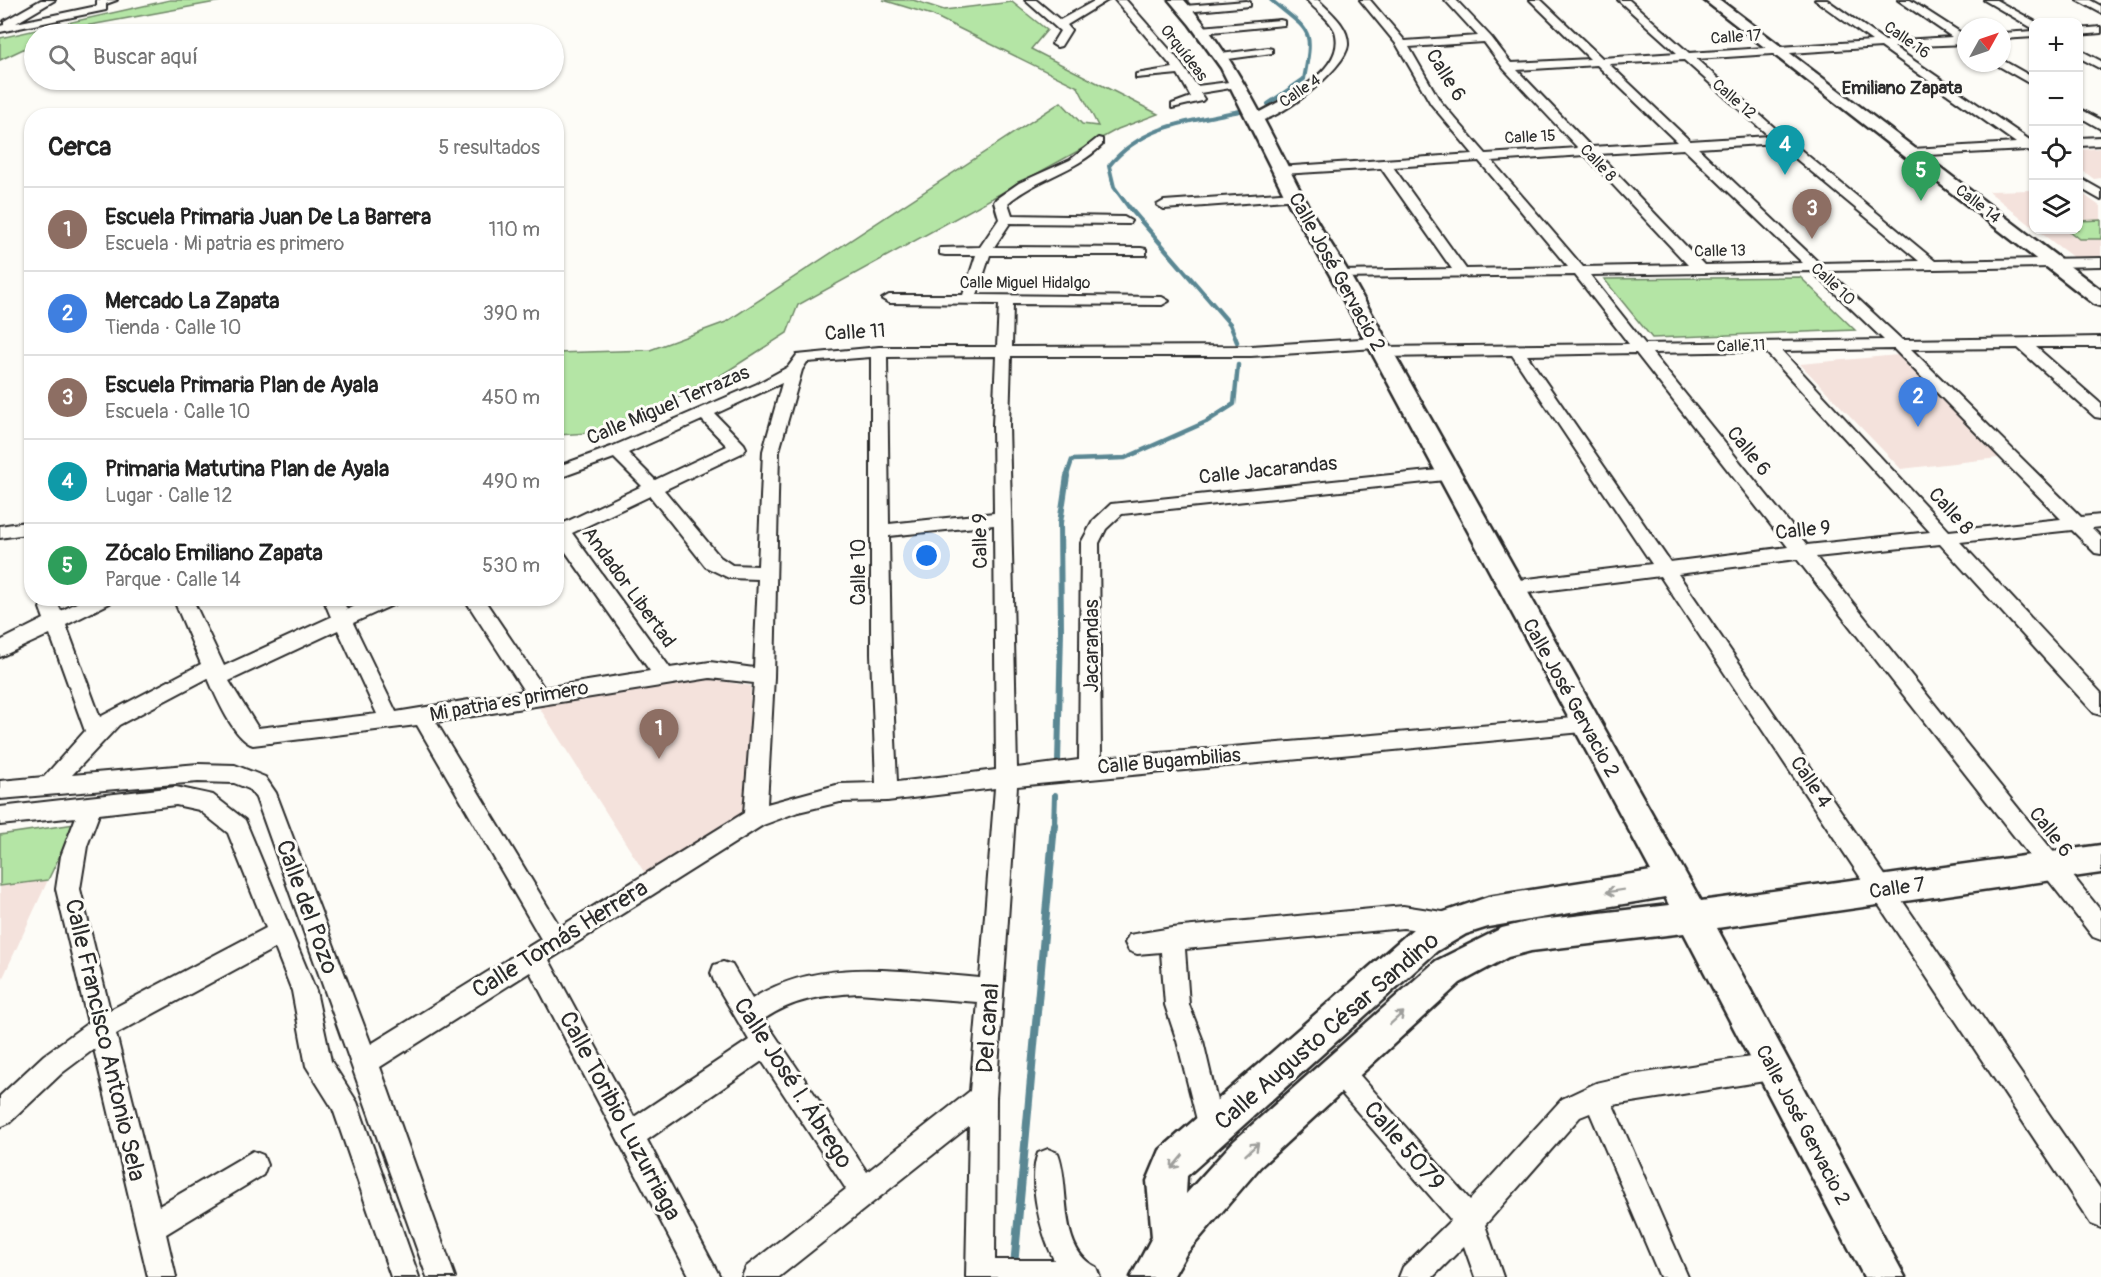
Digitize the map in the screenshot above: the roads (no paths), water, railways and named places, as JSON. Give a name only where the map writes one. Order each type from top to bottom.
[{"type":"street","points":[[24,0],[37,5]]},
{"type":"street","points":[[0,28],[37,5],[50,0]]},
{"type":"street","points":[[0,28],[98,9],[102,8],[101,2],[112,0]]},
{"type":"street","points":[[1030,0],[1066,30],[1057,44]]},
{"type":"street","points":[[1061,24],[1103,0]]},
{"type":"street","name":"Orquídeas","points":[[1120,0],[1181,70],[1196,94]]},
{"type":"street","name":"Calle 4","points":[[1258,118],[1314,84],[1341,57],[1344,44],[1340,29],[1312,0]]},
{"type":"street","name":"Calle 6","points":[[1365,0],[1402,44],[1435,102],[1579,271],[2101,928]]},
{"type":"street","name":"Calle 8","points":[[1450,0],[1586,151],[1701,270]]},
{"type":"street","name":"Calle 10","points":[[1535,0],[1898,345],[2101,548]]},
{"type":"street","name":"Calle 12","points":[[1623,0],[1780,138],[1931,264]]},
{"type":"street","name":"Calle 14","points":[[1711,0],[1784,50],[1920,153],[2101,284]]},
{"type":"street","name":"Calle 14","points":[[1727,0],[1784,50]]},
{"type":"street","name":"Calle 16","points":[[1820,0],[2029,145]]},
{"type":"street","points":[[1903,0],[1957,34]]},
{"type":"street","points":[[1989,0],[2029,23]]},
{"type":"street","points":[[2082,0],[2101,10]]},
{"type":"street","points":[[1180,5],[1244,2]]},
{"type":"street","name":"Calle José Gervacio 2","points":[[1180,5],[1221,57],[1258,118],[1294,196],[1340,275],[1378,348],[1693,917],[1885,1277]]},
{"type":"street","points":[[0,18],[11,22]]},
{"type":"street","points":[[1201,30],[1280,23]]},
{"type":"street","points":[[2083,32],[2101,30]]},
{"type":"street","points":[[2011,35],[2029,34]]},
{"type":"street","points":[[1402,44],[1487,39]]},
{"type":"street","name":"Calle 17","points":[[1508,67],[1957,40]]},
{"type":"street","points":[[1221,57],[1268,51]]},
{"type":"street","points":[[2083,55],[2101,66]]},
{"type":"street","points":[[2011,69],[2029,80]]},
{"type":"street","points":[[1140,76],[1181,70]]},
{"type":"street","points":[[1176,106],[1196,94],[1237,84]]},
{"type":"street","points":[[2083,114],[2101,125]]},
{"type":"street","name":"Calle 15","points":[[1282,170],[1780,138]]},
{"type":"street","points":[[1006,219],[1001,202],[1007,196],[1021,187],[1049,177],[1085,158],[1098,141]]},
{"type":"street","points":[[2083,142],[2101,141]]},
{"type":"street","points":[[1920,153],[2029,147]]},
{"type":"street","name":"Calle 14","points":[[1920,153],[2101,300]]},
{"type":"street","points":[[1385,165],[1461,272]]},
{"type":"street","points":[[2083,184],[2101,196]]},
{"type":"street","points":[[1164,205],[1294,196]]},
{"type":"street","points":[[1006,219],[1124,221]]},
{"type":"street","points":[[968,301],[984,252],[1006,219]]},
{"type":"street","points":[[945,251],[1141,252]]},
{"type":"street","name":"Calle 13","points":[[1340,275],[2101,262]]},
{"type":"street","name":"Calle Miguel Hidalgo","points":[[889,299],[1006,302],[1162,301]]},
{"type":"street","name":"Calle 9","points":[[1006,302],[1001,425],[1007,779]]},
{"type":"street","name":"Calle 11","points":[[794,370],[802,358],[879,352],[1251,351],[1378,348],[1518,352],[1768,345],[2101,342]]},
{"type":"street","points":[[2022,343],[2101,413]]},
{"type":"street","name":"Calle 8","points":[[1768,345],[2101,707]]},
{"type":"street","name":"Calle 10","points":[[879,352],[881,654],[887,792]]},
{"type":"street","name":"Calle 4","points":[[1518,352],[2101,1214]]},
{"type":"street","points":[[755,818],[764,677],[771,451],[794,370]]},
{"type":"street","name":"Calle Miguel Terrazas","points":[[564,470],[617,451],[763,387],[794,370]]},
{"type":"street","points":[[564,524],[654,489],[738,448],[704,412]]},
{"type":"street","points":[[617,451],[654,489],[714,562],[729,571],[766,573]]},
{"type":"street","name":"Calle Jacarandas","points":[[1099,525],[1117,508],[1448,475]]},
{"type":"street","points":[[881,531],[1003,518]]},
{"type":"street","name":"Calle 9","points":[[1511,588],[1803,552],[2101,521]]},
{"type":"street","name":"Jacarandas","points":[[1090,768],[1090,543],[1099,525]]},
{"type":"street","points":[[2,536],[24,529]]},
{"type":"street","name":"Andador Libertad","points":[[564,534],[665,676]]},
{"type":"street","points":[[0,650],[53,615],[79,606]]},
{"type":"street","points":[[186,606],[216,672]]},
{"type":"street","points":[[336,606],[390,721]]},
{"type":"street","points":[[50,785],[96,733],[131,707],[373,606]]},
{"type":"street","points":[[478,606],[538,695]]},
{"type":"street","points":[[53,615],[96,733]]},
{"type":"street","name":"Mi patria es primero","points":[[216,672],[246,729],[253,737],[390,721],[538,695],[710,670],[764,677]]},
{"type":"street","points":[[422,716],[556,942]]},
{"type":"street","name":"Calle Bugambilias","points":[[755,818],[797,803],[840,793],[887,792],[1090,768],[1586,724]]},
{"type":"street","name":"Calle del Pozo","points":[[0,790],[198,773],[235,774],[258,783],[265,793],[365,1062],[441,1277]]},
{"type":"street","name":"Del canal","points":[[987,1274],[983,1098],[1007,779]]},
{"type":"street","points":[[0,816],[176,796],[205,802],[237,827],[304,991],[319,1066],[344,1102],[405,1277]]},
{"type":"street","name":"Calle Francisco Antonio Sela","points":[[92,806],[77,834],[70,864],[68,889],[162,1277]]},
{"type":"street","name":"Calle Tomás Herrera","points":[[365,1062],[755,818]]},
{"type":"street","name":"Calle 7","points":[[1693,917],[2101,859]]},
{"type":"street","name":"Calle Augusto César Sandino","points":[[1172,1240],[1166,1181],[1173,1163],[1425,940],[1456,923],[1488,912],[1673,882]]},
{"type":"street","points":[[1137,943],[1403,917],[1456,923]]},
{"type":"street","name":"Calle Augusto César Sandino","points":[[1151,1277],[1172,1240],[1247,1154],[1448,972],[1502,943],[1531,936],[1693,917]]},
{"type":"street","points":[[0,1114],[53,1064],[102,1028],[280,933]]},
{"type":"street","points":[[1172,939],[1177,1005],[1190,1041],[1210,1131]]},
{"type":"street","name":"Calle Toribio Luzurriaga","points":[[533,956],[706,1277]]},
{"type":"street","name":"Calle José I. Ábrego","points":[[723,973],[765,1044],[864,1192]]},
{"type":"street","points":[[748,1015],[783,994],[818,984],[871,982],[991,991]]},
{"type":"street","points":[[630,1136],[765,1044]]},
{"type":"street","points":[[1413,1277],[1470,1221],[1571,1108],[1596,1096],[1771,1067]]},
{"type":"street","name":"Calle 5079","points":[[1339,1071],[1470,1221]]},
{"type":"street","points":[[1596,1096],[1674,1277]]},
{"type":"street","points":[[756,1277],[983,1098]]},
{"type":"street","points":[[1048,1163],[1051,1211],[1061,1248],[1081,1275]]},
{"type":"street","points":[[150,1227],[254,1165]]},
{"type":"street","points":[[1470,1221],[1489,1277]]},
{"type":"street","points":[[987,1274],[1081,1275]]},
{"type":"waterway","points":[[1268,104],[1304,79],[1309,49],[1306,32],[1302,26],[1271,0]]},
{"type":"waterway","points":[[1130,209],[1114,187],[1109,166],[1122,152],[1152,133],[1169,127],[1240,111]]},
{"type":"waterway","points":[[1129,207],[1230,324],[1237,342]]},
{"type":"waterway","points":[[1066,478],[1072,460],[1125,458],[1206,422],[1234,404],[1238,365]]},
{"type":"waterway","points":[[1058,763],[1061,631],[1060,523],[1067,476]]},
{"type":"waterway","points":[[1054,826],[1055,795]]},
{"type":"waterway","points":[[1013,1277],[1054,825]]},
{"type":"place","name":"Primaria Matutina Plan de Ayala","points":[[1785,175]]},
{"type":"place","name":"Zócalo Emiliano Zapata","points":[[1921,201]]},
{"type":"place","name":"Escuela Primaria Plan de Ayala","points":[[1812,239]]},
{"type":"place","name":"Mercado La Zapata","points":[[1918,427]]},
{"type":"place","name":"Escuela Primaria Juan De La Barrera","points":[[659,759]]},
{"type":"district","name":"Emiliano Zapata","points":[[1902,88]]}]
